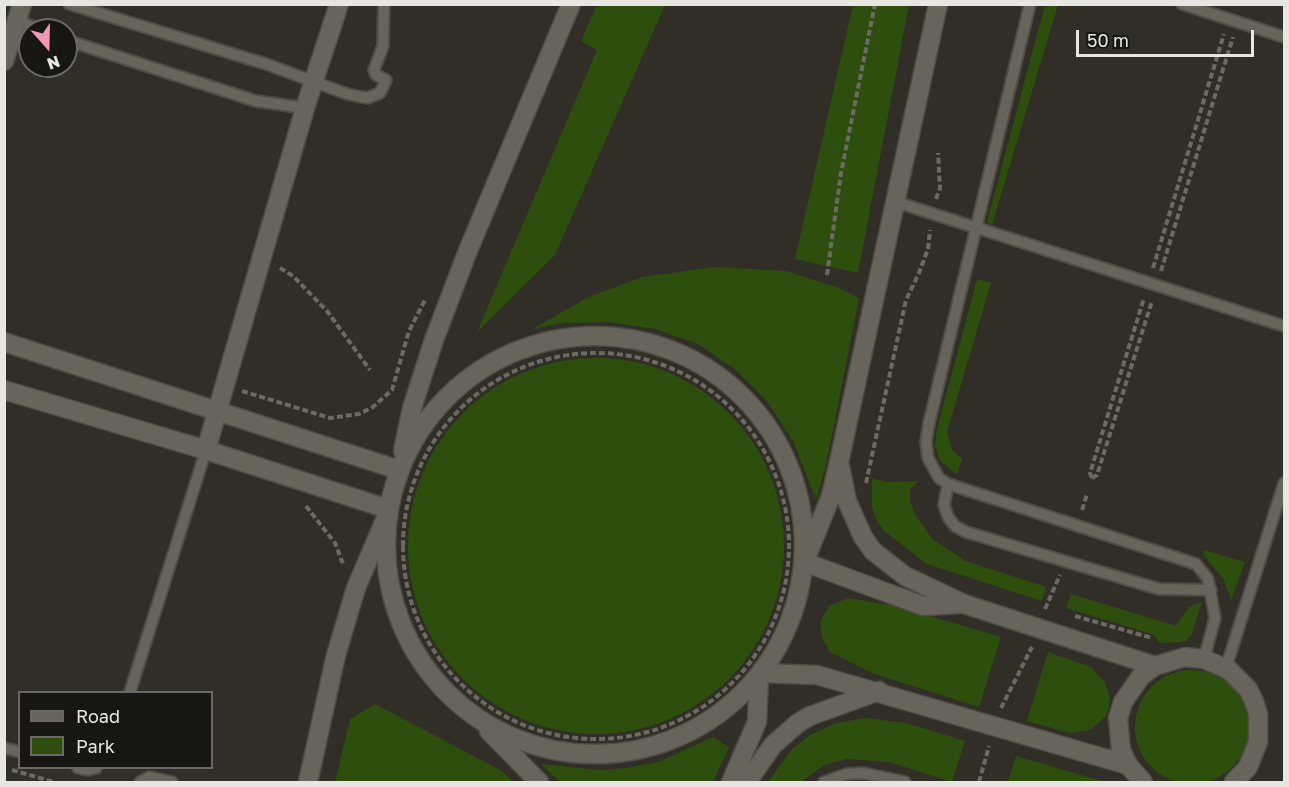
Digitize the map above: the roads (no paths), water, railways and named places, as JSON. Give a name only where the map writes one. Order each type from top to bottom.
[{"type":"street","points":[[206,450],[305,108],[339,4]]},
{"type":"street","points":[[308,783],[336,655],[356,588],[388,511],[400,469],[412,408],[434,340],[467,254],[571,4]]},
{"type":"street","points":[[804,561],[831,496],[938,4]]},
{"type":"street","points":[[4,61],[19,12]]},
{"type":"street","points":[[400,469],[421,429],[434,412],[462,384],[494,362],[528,347],[565,338],[602,336],[639,341],[675,351],[709,369],[738,392],[763,420],[783,451],[797,486],[804,523],[804,561],[800,592],[791,621],[760,675],[723,710],[701,725],[661,744],[627,752],[573,753],[538,747],[505,734],[475,717]]},
{"type":"street","points":[[4,342],[400,469]]},
{"type":"street","points":[[4,390],[206,450],[388,511]]},
{"type":"street","points":[[839,462],[847,501],[863,537],[873,551],[904,576],[964,604],[1155,666]]},
{"type":"street","points":[[388,511],[385,544],[387,575],[394,605],[405,635],[429,674],[540,783]]},
{"type":"street","points":[[804,561],[923,606],[964,604]]},
{"type":"street","points":[[1143,783],[1128,765],[1118,734],[1118,718],[1131,688],[1155,666],[1185,657],[1204,659],[1226,668],[1248,689],[1256,708],[1260,728],[1254,755],[1248,767],[1234,783]]},
{"type":"street","points":[[760,675],[817,675],[879,691],[1128,765]]},
{"type":"street","points":[[731,783],[758,722],[760,675]]},
{"type":"street","points":[[747,783],[773,745],[798,723],[810,716],[879,691]]},
{"type":"lane","points":[[69,4],[266,64],[313,82],[367,98],[380,93],[386,80],[376,75],[374,70],[383,46],[384,4]]},
{"type":"lane","points":[[1030,4],[926,442],[933,469],[939,478],[948,484],[1196,564],[1208,579],[1215,618],[1204,659]]},
{"type":"lane","points":[[1182,4],[1284,37]]},
{"type":"lane","points":[[78,44],[256,101],[305,108]]},
{"type":"lane","points":[[896,202],[1284,326]]},
{"type":"lane","points":[[131,691],[206,450]]},
{"type":"lane","points":[[1226,668],[1284,483]]},
{"type":"lane","points":[[948,484],[944,505],[948,518],[955,526],[966,532],[1159,589],[1211,590]]},
{"type":"lane","points":[[827,782],[863,774],[905,783]]},
{"type":"lane","points":[[140,783],[149,777],[172,783]]}]
